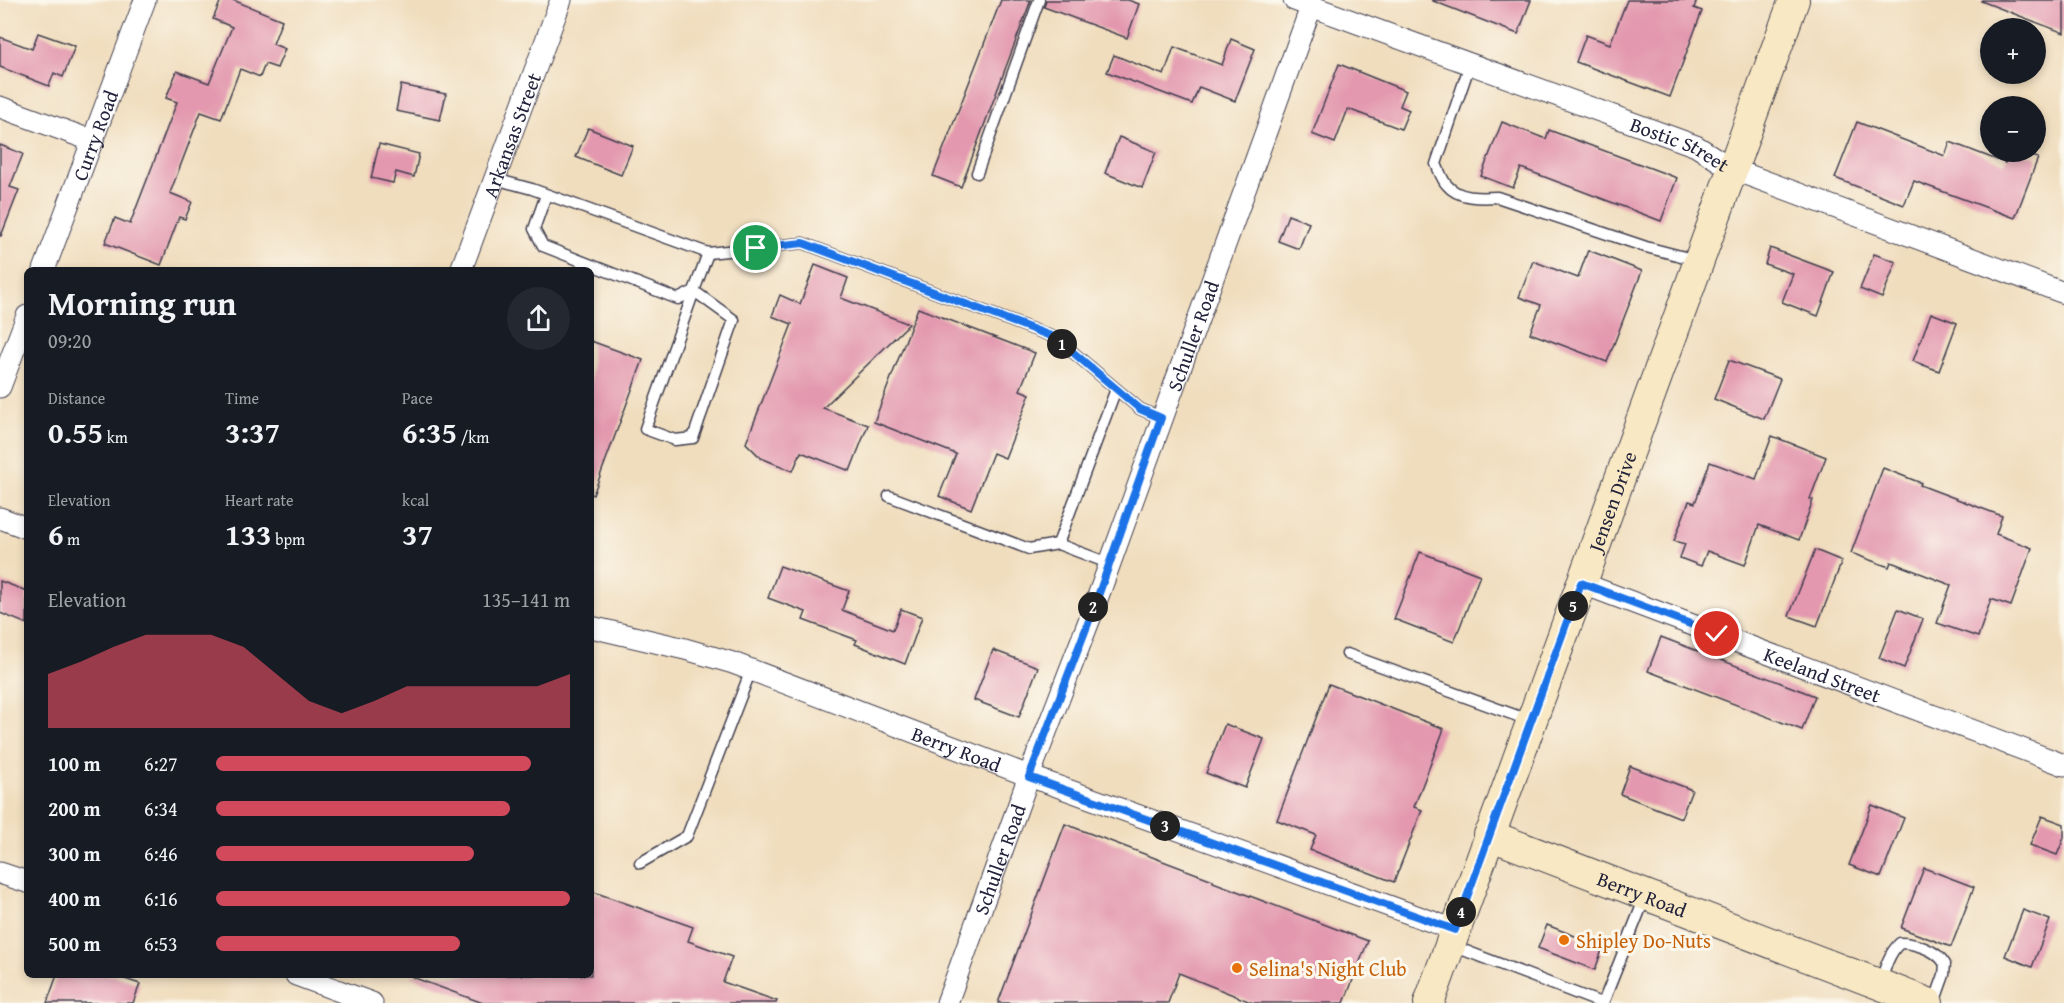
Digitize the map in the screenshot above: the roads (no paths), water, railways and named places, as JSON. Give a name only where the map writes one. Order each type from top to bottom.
[{"type":"main road","name":"Jensen Drive","points":[[1429,1003],[1794,0]]},
{"type":"main road","name":"Berry Road","points":[[1490,835],[1928,1003]]},
{"type":"street","name":"Curry Road","points":[[45,267],[145,0]]},
{"type":"street","name":"Arkansas Street","points":[[462,267],[561,0]]},
{"type":"street","name":"Bostic Street","points":[[1302,3],[1696,146],[1732,169],[2064,293]]},
{"type":"street","name":"Schuller Road","points":[[947,1003],[1029,777],[1092,613],[1302,3]]},
{"type":"street","points":[[0,107],[93,141]]},
{"type":"street","points":[[0,387],[24,324]]},
{"type":"street","points":[[0,518],[24,527]]},
{"type":"street","name":"Keeland Street","points":[[1581,583],[2064,765]]},
{"type":"street","name":"Berry Road","points":[[594,628],[685,649],[750,670],[1452,937]]},
{"type":"street","points":[[0,873],[24,881]]},
{"type":"street","points":[[302,978],[324,988],[372,1003]]},
{"type":"lane","points":[[977,173],[1040,0]]},
{"type":"lane","points":[[1470,64],[1436,164],[1447,186],[1460,194],[1480,198],[1497,198],[1646,247],[1699,261]]},
{"type":"lane","points":[[495,179],[708,253],[803,243],[1056,338],[1140,409],[1161,418]]},
{"type":"lane","points":[[546,195],[534,229],[543,246],[678,299],[694,291]]},
{"type":"lane","points":[[694,291],[734,320],[693,438],[675,440],[645,429],[694,291],[708,253]]},
{"type":"lane","points":[[1058,544],[1116,389]]},
{"type":"lane","points":[[889,496],[1029,549],[1058,544],[1108,563]]},
{"type":"lane","points":[[1347,654],[1531,721]]},
{"type":"lane","points":[[640,863],[687,836],[750,670]]},
{"type":"lane","points":[[1452,937],[1602,1003],[1646,895]]},
{"type":"lane","points":[[1880,984],[1894,948],[1900,943],[1908,943],[1935,953],[1945,964],[1944,975],[1934,1003]]},
{"type":"place","name":"Shipley Do-Nuts","points":[[1564,940]]},
{"type":"place","name":"Selina's Night Club","points":[[1237,968]]}]
